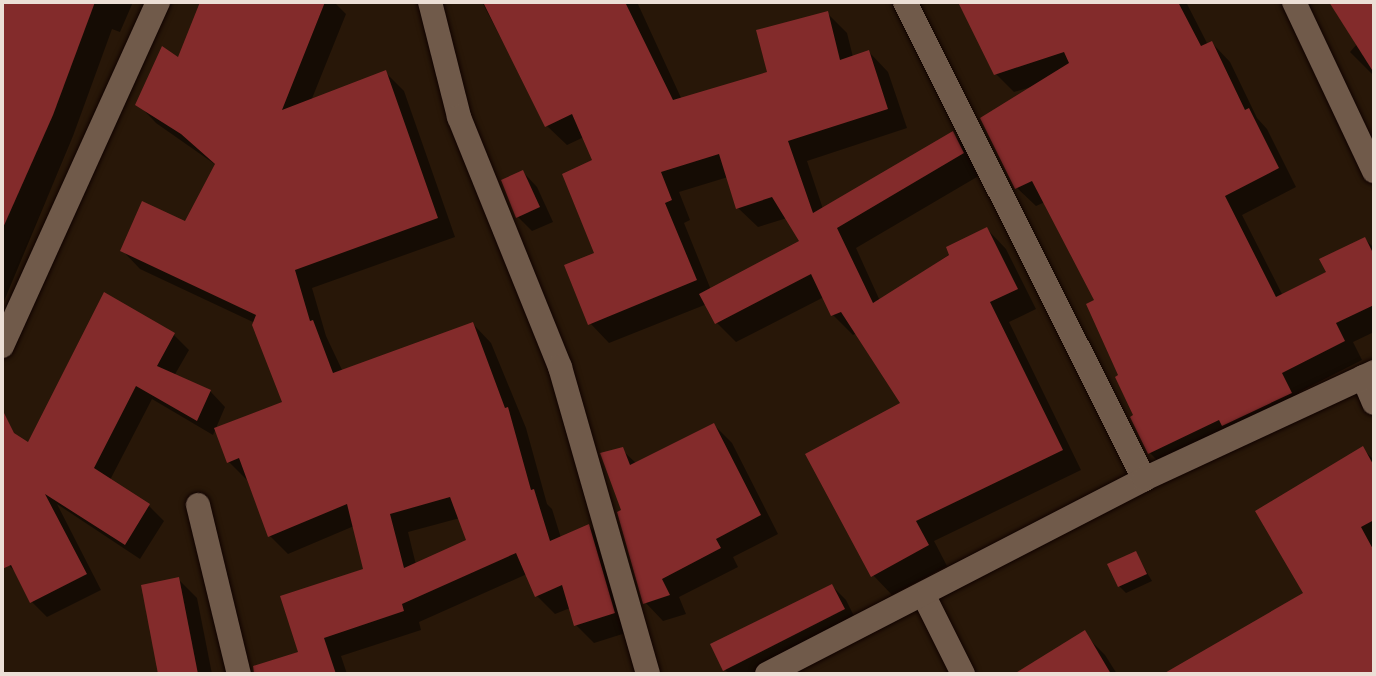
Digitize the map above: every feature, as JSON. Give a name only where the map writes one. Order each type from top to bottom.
[{"type":"street","points":[[2,346],[158,2]]},
{"type":"street","points":[[430,2],[459,117],[560,367],[648,674]]},
{"type":"street","points":[[905,2],[1144,479]]},
{"type":"street","points":[[1294,2],[1374,171]]},
{"type":"street","points":[[767,674],[924,596],[1144,479],[1368,375],[1374,403]]},
{"type":"street","points":[[198,505],[239,674]]},
{"type":"street","points":[[924,596],[963,674]]},
{"type":"building","points":[[2,2],[95,2],[53,115],[2,230]]},
{"type":"building","points":[[200,2],[325,2],[282,110],[386,70],[438,218],[295,270],[310,321],[313,320],[333,373],[473,322],[505,408],[508,407],[531,490],[534,489],[550,541],[589,524],[615,613],[574,626],[562,585],[535,597],[516,553],[402,604],[404,611],[324,638],[336,674],[254,674],[253,666],[298,652],[280,596],[363,569],[347,504],[268,537],[239,458],[227,463],[214,428],[282,402],[252,325],[256,315],[120,251],[142,201],[185,221],[215,164],[181,134],[135,105],[162,46],[178,57]],"holes":[[[450,497],[466,540],[404,568],[390,514]]]},
{"type":"building","points":[[483,2],[625,2],[673,100],[767,72],[756,30],[828,11],[840,60],[869,50],[888,109],[788,141],[813,213],[953,131],[964,153],[837,228],[873,303],[949,255],[946,247],[987,227],[1018,289],[990,302],[1063,450],[916,521],[929,545],[871,577],[805,454],[900,403],[841,312],[831,316],[811,274],[715,324],[699,294],[799,241],[772,197],[736,209],[719,154],[661,172],[672,200],[665,203],[697,280],[588,325],[564,265],[594,253],[562,174],[592,160],[572,114],[545,127]]},
{"type":"building","points":[[958,2],[1178,2],[1201,46],[1212,41],[1245,110],[1249,108],[1279,168],[1225,196],[1276,297],[1326,272],[1319,259],[1365,237],[1374,255],[1374,305],[1336,323],[1345,341],[1282,373],[1292,393],[1222,426],[1219,420],[1148,454],[1130,417],[1133,415],[1115,377],[1118,375],[1086,304],[1094,300],[1032,181],[1015,189],[980,118],[1069,63],[1064,52],[994,75]]},
{"type":"building","points":[[1329,2],[1374,2],[1374,73]]},
{"type":"building","points":[[523,170],[540,207],[516,218],[501,180]]},
{"type":"building","points":[[104,292],[175,333],[157,366],[211,390],[197,421],[136,386],[94,468],[150,504],[125,545],[45,494],[87,574],[30,603],[11,565],[2,569],[2,409],[14,433],[28,442]]},
{"type":"building","points":[[714,423],[761,515],[716,539],[721,548],[662,579],[670,595],[643,604],[617,512],[621,510],[600,453],[623,447],[630,465]]},
{"type":"building","points":[[1363,446],[1374,466],[1374,520],[1361,527],[1374,551],[1374,674],[1163,674],[1303,593],[1255,511]]},
{"type":"building","points":[[1136,551],[1147,574],[1118,587],[1107,564]]},
{"type":"building","points":[[179,577],[198,674],[158,674],[141,585]]},
{"type":"building","points":[[832,584],[845,609],[723,671],[710,644]]},
{"type":"building","points":[[1085,630],[1111,674],[1014,674]]}]
